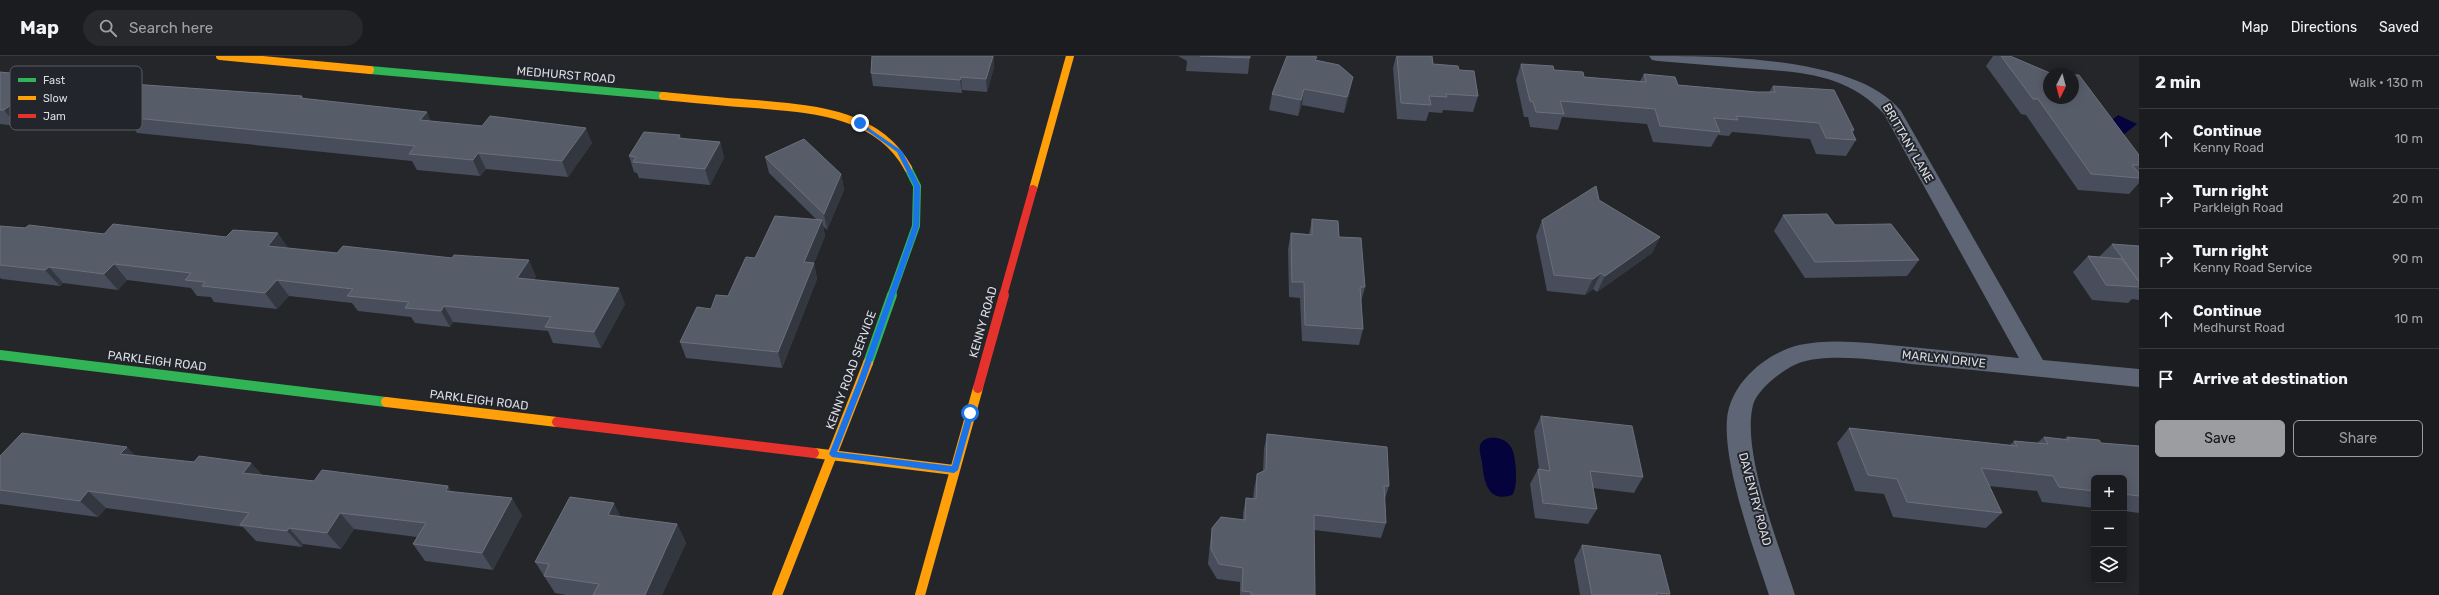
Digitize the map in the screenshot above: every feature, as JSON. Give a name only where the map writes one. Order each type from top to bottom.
[{"type":"street","name":"MEDHURST ROAD","points":[[220,56],[807,108],[836,114],[860,123],[899,151]]},
{"type":"street","name":"KENNY ROAD","points":[[920,595],[1070,56]]},
{"type":"street","name":"BRITTANY LANE","points":[[1658,56],[1823,70],[1859,83],[1881,97],[1892,110],[2036,368]]},
{"type":"street","name":"KENNY ROAD SERVICE","points":[[777,595],[862,378],[916,226],[917,186],[899,151]]},
{"type":"street","name":"MARLYN DRIVE","points":[[1757,382],[1774,366],[1798,354],[1829,350],[1862,351],[2139,378]]},
{"type":"street","name":"PARKLEIGH ROAD","points":[[0,355],[832,454],[954,470]]},
{"type":"street","name":"DAVENTRY ROAD","points":[[1757,382],[1742,404],[1739,432],[1744,464],[1782,595]]},
{"type":"shaded area","points":[[2118,115],[2137,124],[2123,135],[2104,127]]},
{"type":"shaded area","points":[[1489,438],[1504,440],[1509,444],[1513,451],[1516,486],[1512,495],[1504,497],[1497,496],[1488,489],[1484,476],[1480,445]]},
{"type":"building","points":[[872,56],[993,56],[986,79],[961,77],[960,80],[871,73]]},
{"type":"building","points":[[1200,56],[1250,56],[1250,58]]},
{"type":"building","points":[[1287,56],[1312,56],[1317,57],[1315,60],[1339,65],[1353,77],[1347,97],[1304,89],[1301,100],[1272,94]]},
{"type":"building","points":[[1397,56],[1432,56],[1433,64],[1458,66],[1459,70],[1474,71],[1478,96],[1446,94],[1447,97],[1429,96],[1431,105],[1401,103]]},
{"type":"building","points":[[2001,56],[2010,56],[2043,70],[2043,104],[2079,104],[2079,75],[2139,155],[2139,165],[2132,165],[2139,173],[2139,178],[2091,174],[2038,99],[2033,99]]},
{"type":"building","points":[[1521,64],[1553,66],[1554,70],[1583,72],[1584,77],[1646,82],[1644,74],[1675,77],[1678,85],[1757,92],[1775,92],[1773,86],[1834,90],[1854,130],[1851,130],[1856,140],[1826,138],[1819,123],[1736,116],[1738,120],[1714,118],[1720,132],[1660,126],[1655,109],[1560,101],[1564,114],[1536,112],[1533,102],[1530,101]]},
{"type":"building","points":[[0,72],[10,73],[10,106],[4,110],[0,110]]},
{"type":"building","points":[[142,85],[302,96],[300,98],[427,112],[420,120],[482,126],[490,116],[586,128],[562,161],[478,153],[473,160],[409,154],[415,146],[142,119]]},
{"type":"building","points":[[644,132],[680,135],[678,138],[720,142],[705,169],[633,162],[636,157],[629,156]]},
{"type":"building","points":[[804,139],[841,174],[824,214],[765,157]]},
{"type":"building","points":[[1596,186],[1599,200],[1660,237],[1605,276],[1601,273],[1593,279],[1554,275],[1542,220]]},
{"type":"building","points":[[1827,214],[1835,225],[1891,224],[1919,260],[1815,262],[1783,215]]},
{"type":"building","points":[[775,216],[822,220],[804,262],[814,263],[778,352],[680,342],[697,307],[711,309],[716,295],[728,296],[746,257],[755,258]]},
{"type":"building","points":[[1312,219],[1338,221],[1339,237],[1361,238],[1365,287],[1360,287],[1363,329],[1305,325],[1304,282],[1292,282],[1291,233],[1312,235]]},
{"type":"building","points":[[113,224],[226,237],[233,230],[278,233],[268,246],[337,253],[343,246],[452,258],[454,255],[529,260],[517,278],[619,288],[594,332],[545,327],[551,317],[444,306],[441,311],[405,308],[409,302],[347,296],[353,289],[277,280],[265,293],[202,286],[205,282],[185,280],[191,273],[114,264],[104,274],[49,267],[45,270],[0,265],[0,226],[25,228],[29,225],[104,234]]},
{"type":"building","points":[[2112,244],[2139,246],[2139,281]]},
{"type":"building","points":[[2088,256],[2122,259],[2139,282],[2139,287],[2106,285]]},
{"type":"building","points":[[1541,416],[1632,426],[1643,477],[1590,471],[1597,509],[1543,503],[1538,469],[1550,471]]},
{"type":"building","points":[[1849,428],[2017,446],[2014,441],[2048,444],[2044,437],[2069,440],[2067,437],[2099,440],[2101,443],[2139,446],[2139,496],[2127,494],[2127,475],[2091,475],[2091,491],[2059,487],[2053,476],[1981,468],[2002,513],[1907,502],[1897,479],[1868,475]]},
{"type":"building","points":[[22,433],[127,447],[120,454],[194,462],[199,456],[251,463],[243,473],[314,481],[322,470],[448,486],[446,491],[512,498],[482,553],[413,544],[426,523],[340,513],[327,533],[289,528],[287,531],[240,525],[249,513],[88,491],[80,501],[0,490],[0,456]]},
{"type":"building","points":[[1267,434],[1387,447],[1389,486],[1384,486],[1386,523],[1314,515],[1315,595],[1251,595],[1251,592],[1242,591],[1243,568],[1219,564],[1211,549],[1212,528],[1221,517],[1245,520],[1246,498],[1256,499],[1257,474],[1266,470]]},
{"type":"building","points":[[570,497],[614,503],[608,515],[677,524],[645,595],[593,595],[599,584],[544,576],[549,564],[535,562]]},
{"type":"building","points":[[1582,545],[1660,555],[1670,594],[1592,595]]},
{"type":"traffic: fast","points":[[370,70],[663,96]]},
{"type":"traffic: fast","points":[[868,363],[916,226],[917,186],[908,168]]},
{"type":"traffic: fast","points":[[0,355],[386,402]]},
{"type":"traffic: slow","points":[[220,56],[370,70]]},
{"type":"traffic: slow","points":[[1033,189],[1070,56]]},
{"type":"traffic: slow","points":[[663,96],[807,109],[836,114],[860,123],[899,151],[908,168]]},
{"type":"traffic: slow","points":[[777,595],[868,363]]},
{"type":"traffic: slow","points":[[920,595],[978,388]]},
{"type":"traffic: slow","points":[[386,402],[557,422]]},
{"type":"traffic: slow","points":[[814,453],[954,470]]},
{"type":"traffic: jam","points":[[978,388],[1033,189]]},
{"type":"traffic: jam","points":[[557,422],[814,453]]},
{"type":"route","points":[[860,123],[881,136],[899,151],[917,186],[916,226],[862,378],[832,454],[954,470],[970,413]]}]
